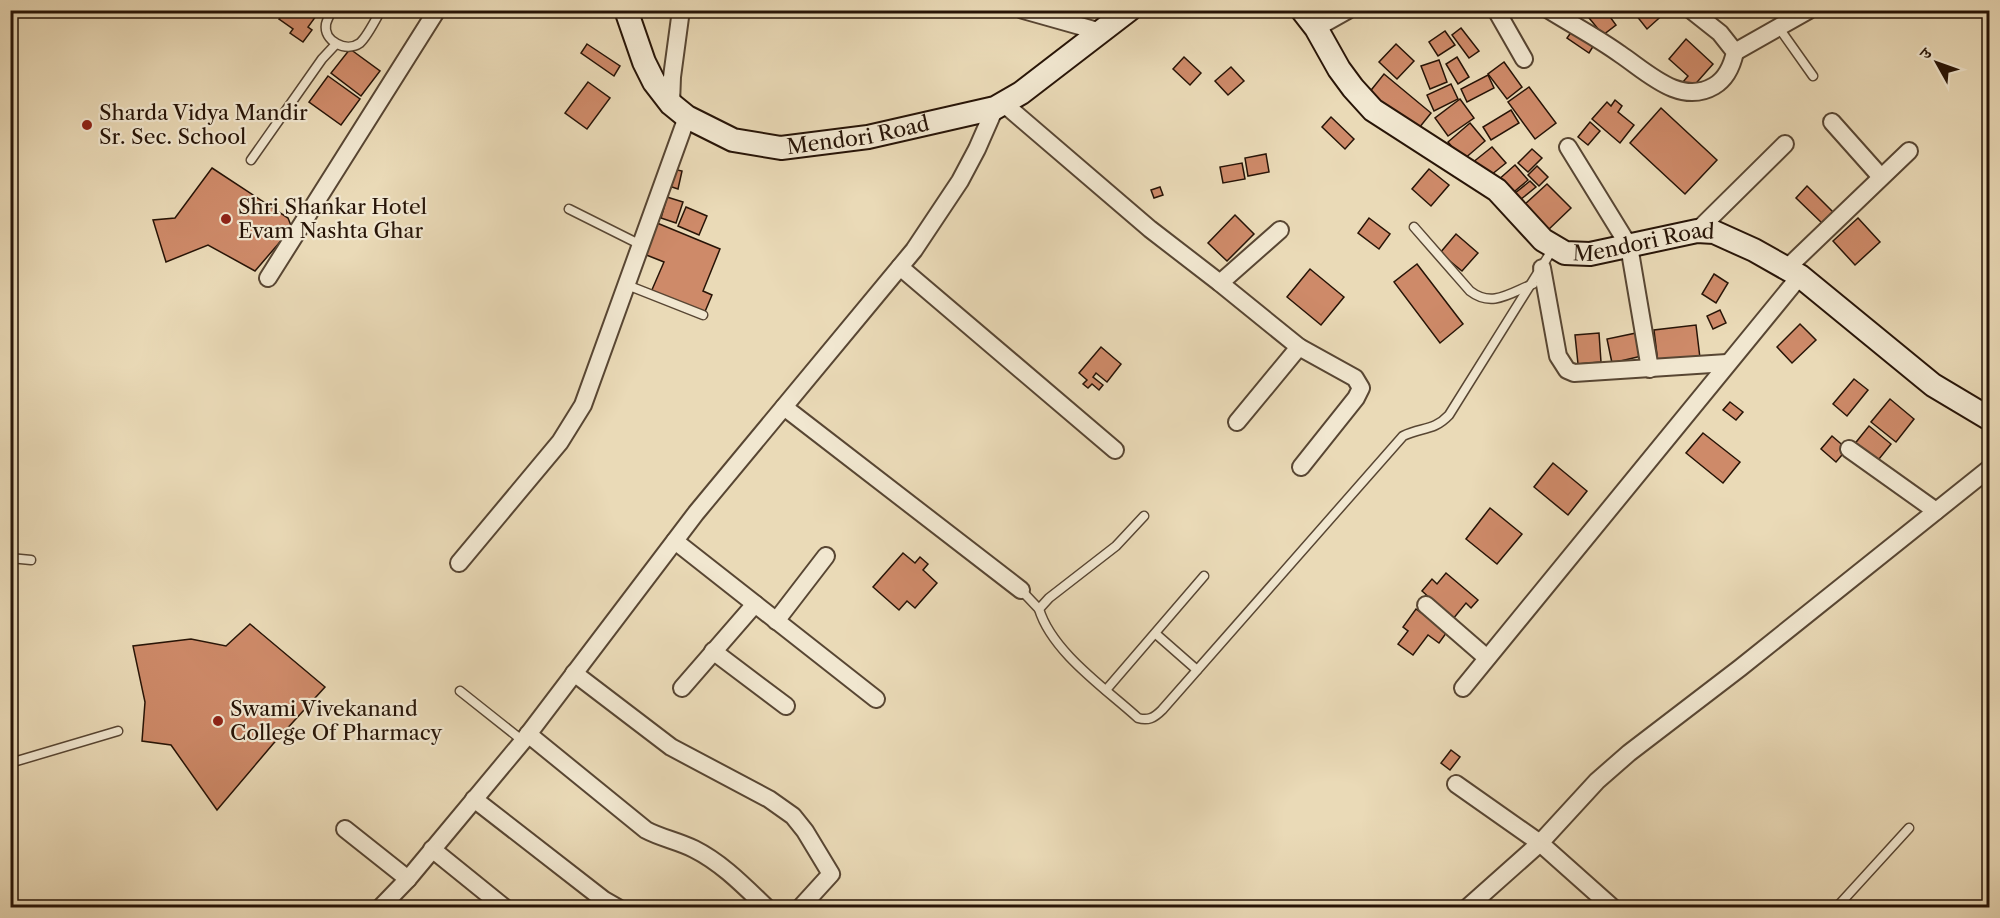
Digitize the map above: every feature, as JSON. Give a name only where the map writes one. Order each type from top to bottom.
[{"type":"main road","name":"Mendori Road","points":[[626,10],[644,62],[654,82],[679,110],[734,140],[781,148],[868,137],[999,106],[1021,93],[1129,10]]},
{"type":"main road","name":"Mendori Road","points":[[1309,19],[1339,69],[1373,110],[1497,190],[1543,240],[1565,253],[1590,254],[1697,231],[1714,232],[1754,250],[1793,272],[1933,386],[1987,414]]},
{"type":"street","points":[[268,278],[437,10]]},
{"type":"street","points":[[459,563],[560,442],[574,422],[593,380],[641,244],[679,110],[672,77],[681,10]]},
{"type":"street","points":[[1023,10],[1101,32]]},
{"type":"street","points":[[1309,19],[1348,10]]},
{"type":"street","points":[[1496,10],[1524,59]]},
{"type":"street","points":[[1550,10],[1619,53],[1661,83],[1685,93],[1704,92],[1719,83],[1732,66],[1735,52],[1809,10]]},
{"type":"street","points":[[1691,10],[1720,33],[1735,52]]},
{"type":"street","points":[[380,908],[408,879],[526,738],[675,541],[914,250],[960,181],[999,106],[1299,348],[1355,378],[1361,388],[1356,398],[1301,467]]},
{"type":"street","points":[[1832,122],[1881,177]]},
{"type":"street","points":[[1697,231],[1785,144]]},
{"type":"street","points":[[1568,147],[1629,246],[1650,369]]},
{"type":"street","points":[[1463,688],[1727,363],[1793,272],[1881,177],[1909,151]]},
{"type":"street","points":[[1220,283],[1280,230]]},
{"type":"street","points":[[900,267],[1115,450]]},
{"type":"street","points":[[1542,268],[1558,356],[1567,370],[1574,373],[1727,363]]},
{"type":"street","points":[[1237,422],[1299,348]]},
{"type":"street","points":[[784,407],[1021,590]]},
{"type":"street","points":[[1849,448],[1936,511]]},
{"type":"street","points":[[1467,908],[1540,843],[1597,781],[1629,753],[1740,668],[1989,468]]},
{"type":"street","points":[[675,541],[876,699]]},
{"type":"street","points":[[776,621],[826,556]]},
{"type":"street","points":[[682,688],[755,604]]},
{"type":"street","points":[[1426,605],[1487,658]]},
{"type":"street","points":[[713,651],[786,706]]},
{"type":"street","points":[[574,673],[671,747],[769,799],[793,816],[806,831],[831,874],[800,908]]},
{"type":"street","points":[[526,738],[646,830],[694,849],[714,861],[767,908]]},
{"type":"street","points":[[1456,784],[1540,843],[1613,908]]},
{"type":"street","points":[[474,799],[604,900],[618,908]]},
{"type":"street","points":[[345,829],[408,879]]},
{"type":"street","points":[[432,849],[505,908]]},
{"type":"lane","points":[[332,10],[326,25],[328,35],[336,44],[347,47],[360,43],[381,10]]},
{"type":"lane","points":[[1779,28],[1813,76]]},
{"type":"lane","points":[[251,160],[322,59],[336,44]]},
{"type":"lane","points":[[570,209],[641,244]]},
{"type":"lane","points":[[1413,227],[1470,291],[1479,298],[1490,300],[1533,284]]},
{"type":"lane","points":[[1021,590],[1039,609],[1057,645],[1138,718],[1146,720],[1156,716],[1403,436],[1416,430],[1431,429],[1441,424],[1449,415],[1555,247]]},
{"type":"lane","points":[[627,285],[703,315]]},
{"type":"lane","points":[[1039,609],[1049,598],[1116,546],[1144,516]]},
{"type":"lane","points":[[10,558],[31,560]]},
{"type":"lane","points":[[1106,690],[1204,576]]},
{"type":"lane","points":[[1156,634],[1197,670]]},
{"type":"lane","points":[[460,692],[526,738]]},
{"type":"lane","points":[[10,763],[118,731]]},
{"type":"lane","points":[[1836,908],[1909,828]]},
{"type":"building","points":[[286,10],[319,12],[308,27],[312,30],[303,42],[290,33],[293,29],[279,19]]},
{"type":"building","points":[[1588,10],[1605,10],[1616,25],[1603,35],[1585,13]]},
{"type":"building","points":[[1632,10],[1666,10],[1667,11],[1647,29]]},
{"type":"building","points":[[1461,28],[1479,51],[1469,58],[1452,35]]},
{"type":"building","points":[[1445,31],[1455,45],[1438,56],[1429,42]]},
{"type":"building","points":[[1572,31],[1594,45],[1589,53],[1567,38]]},
{"type":"building","points":[[1686,39],[1713,64],[1691,89],[1683,82],[1688,76],[1669,59]]},
{"type":"building","points":[[587,44],[620,66],[614,76],[581,53]]},
{"type":"building","points":[[1396,44],[1414,61],[1397,79],[1379,62]]},
{"type":"building","points":[[350,49],[380,71],[361,96],[331,73]]},
{"type":"building","points":[[1184,57],[1201,73],[1190,85],[1173,69]]},
{"type":"building","points":[[1457,57],[1469,77],[1458,84],[1446,64]]},
{"type":"building","points":[[1439,60],[1447,82],[1430,89],[1421,66]]},
{"type":"building","points":[[1504,62],[1522,87],[1507,99],[1488,74]]},
{"type":"building","points":[[1231,67],[1244,81],[1228,95],[1215,81]]},
{"type":"building","points":[[1384,74],[1431,113],[1415,133],[1368,94]]},
{"type":"building","points":[[1488,75],[1494,88],[1467,102],[1461,89]]},
{"type":"building","points":[[328,76],[360,99],[341,125],[309,102]]},
{"type":"building","points":[[588,82],[610,98],[587,129],[565,113]]},
{"type":"building","points":[[1451,84],[1458,99],[1434,111],[1427,95]]},
{"type":"building","points":[[1529,87],[1556,123],[1535,139],[1508,102]]},
{"type":"building","points":[[1460,99],[1474,118],[1448,136],[1435,118]]},
{"type":"building","points":[[1615,100],[1622,106],[1618,112],[1634,125],[1620,143],[1592,119],[1607,102],[1611,106]]},
{"type":"building","points":[[1661,108],[1717,160],[1685,194],[1630,143]]},
{"type":"building","points":[[1511,110],[1519,123],[1491,140],[1483,127]]},
{"type":"building","points":[[1331,117],[1354,139],[1345,149],[1322,127]]},
{"type":"building","points":[[1590,122],[1600,131],[1588,145],[1578,137]]},
{"type":"building","points":[[1470,123],[1485,141],[1463,160],[1448,142]]},
{"type":"building","points":[[1492,147],[1506,163],[1486,179],[1472,163]]},
{"type":"building","points":[[1532,149],[1542,158],[1528,172],[1518,163]]},
{"type":"building","points":[[1266,154],[1269,172],[1248,176],[1245,158]]},
{"type":"building","points":[[1242,163],[1245,179],[1223,183],[1220,167]]},
{"type":"building","points":[[1515,165],[1528,180],[1509,196],[1497,181]]},
{"type":"building","points":[[1537,166],[1548,177],[1539,186],[1528,175]]},
{"type":"building","name":"Shri Shankar Hotel Evam Nashta Ghar","points":[[212,168],[288,218],[292,228],[255,271],[208,245],[166,262],[153,220],[175,218]]},
{"type":"building","points":[[673,169],[682,171],[678,189],[669,186]]},
{"type":"building","points":[[1429,169],[1449,185],[1431,206],[1412,189]]},
{"type":"building","points":[[1530,181],[1536,187],[1515,204],[1509,198]]},
{"type":"building","points":[[1547,184],[1571,208],[1547,231],[1523,206]]},
{"type":"building","points":[[1807,186],[1833,212],[1822,223],[1796,198]]},
{"type":"building","points":[[1160,187],[1163,195],[1154,198],[1151,190]]},
{"type":"building","points":[[667,197],[683,202],[676,223],[661,218]]},
{"type":"building","points":[[686,207],[707,216],[699,235],[678,226]]},
{"type":"building","points":[[1235,215],[1254,234],[1227,261],[1208,243]]},
{"type":"building","points":[[1369,218],[1390,234],[1379,249],[1358,233]]},
{"type":"building","points":[[1858,218],[1880,242],[1855,265],[1833,241]]},
{"type":"building","points":[[657,223],[720,249],[703,291],[712,295],[704,314],[651,292],[664,262],[644,254]]},
{"type":"building","points":[[1456,234],[1478,253],[1462,271],[1440,253]]},
{"type":"building","points":[[1417,264],[1463,324],[1440,343],[1394,282]]},
{"type":"building","points":[[1310,269],[1344,297],[1321,325],[1287,297]]},
{"type":"building","points":[[1714,274],[1728,283],[1716,303],[1702,294]]},
{"type":"building","points":[[1720,310],[1726,323],[1713,329],[1707,316]]},
{"type":"building","points":[[1800,324],[1816,340],[1792,363],[1777,347]]},
{"type":"building","points":[[1696,325],[1700,358],[1658,363],[1654,330]]},
{"type":"building","points":[[1641,332],[1646,355],[1612,363],[1607,339]]},
{"type":"building","points":[[1599,333],[1601,362],[1578,364],[1575,335]]},
{"type":"building","points":[[1101,347],[1121,364],[1107,382],[1096,373],[1093,377],[1103,385],[1099,390],[1092,384],[1088,388],[1083,384],[1087,380],[1079,373]]},
{"type":"building","points":[[1854,379],[1868,390],[1847,416],[1833,404]]},
{"type":"building","points":[[1890,399],[1914,419],[1896,442],[1871,422]]},
{"type":"building","points":[[1730,402],[1743,412],[1736,420],[1723,410]]},
{"type":"building","points":[[1869,426],[1891,444],[1875,464],[1853,446]]},
{"type":"building","points":[[1703,433],[1740,462],[1723,483],[1686,453]]},
{"type":"building","points":[[1832,436],[1847,449],[1836,462],[1821,449]]},
{"type":"building","points":[[1553,463],[1587,491],[1568,515],[1534,487]]},
{"type":"building","points":[[1490,508],[1522,534],[1497,564],[1466,539]]},
{"type":"building","points":[[903,553],[915,563],[920,557],[928,564],[923,570],[937,583],[915,608],[907,601],[899,610],[873,587]]},
{"type":"building","points":[[1990,557],[1990,569],[1983,564]]},
{"type":"building","points":[[1446,573],[1478,600],[1471,608],[1466,603],[1453,619],[1422,591],[1432,579],[1437,584]]},
{"type":"building","points":[[1416,609],[1447,632],[1439,643],[1428,635],[1413,655],[1398,644],[1408,631],[1403,627]]},
{"type":"building","name":"Swami Vivekanand College Of Pharmacy","points":[[250,624],[325,687],[217,810],[171,745],[142,741],[145,702],[133,646],[191,639],[226,646]]},
{"type":"building","points":[[1451,750],[1460,757],[1450,770],[1441,763]]},
{"type":"place","name":"Sharda Vidya Mandir Sr. Sec. School","points":[[87,125]]},
{"type":"place","name":"Shri Shankar Hotel Evam Nashta Ghar","points":[[226,219]]},
{"type":"place","name":"Swami Vivekanand College Of Pharmacy","points":[[218,721]]}]
